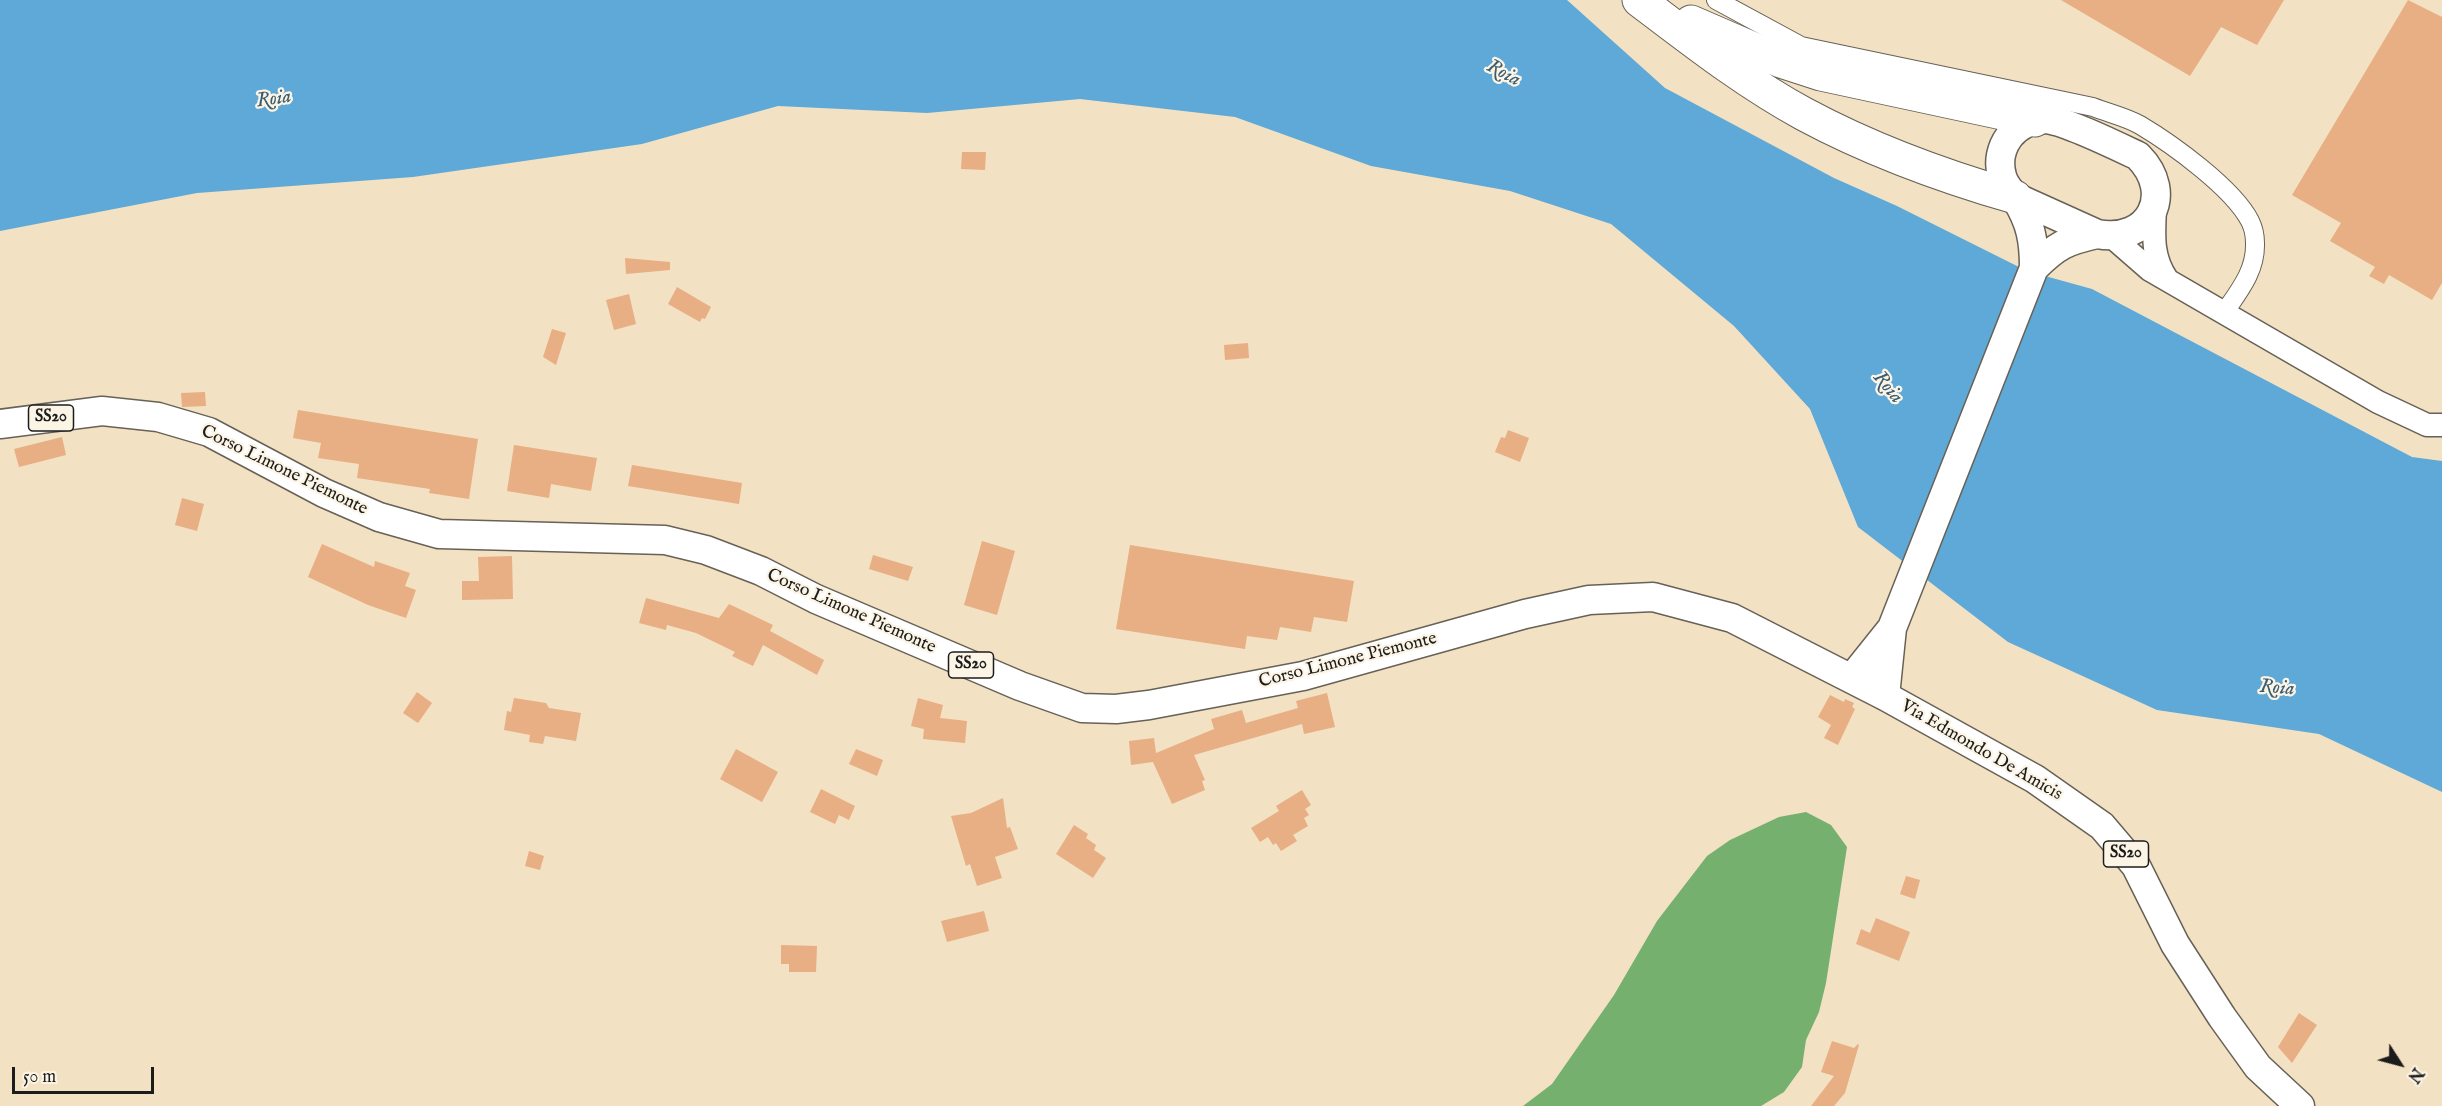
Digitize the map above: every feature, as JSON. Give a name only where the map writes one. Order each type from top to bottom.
[{"type":"highway","points":[[1641,0],[1752,50],[1821,74],[2035,120]]},
{"type":"highway","points":[[1641,0],[1729,67],[1803,114],[1882,152],[1962,182],[2015,197]]},
{"type":"main road","points":[[1869,687],[2034,268],[2034,242],[2029,224],[2002,178],[2001,154],[2011,133],[2035,120],[2056,121],[2138,156],[2148,166],[2155,179],[2157,193],[2155,207],[2148,219],[2137,229],[2125,235],[2104,235],[2067,241],[2048,254],[2034,268]]},
{"type":"main road","points":[[2015,197],[2104,235]]},
{"type":"main road","name":"Corso Limone Piemonte","points":[[0,424],[102,411],[158,417],[209,432],[324,493],[379,517],[439,534],[665,540],[706,550],[761,571],[816,599],[1020,686],[1082,708],[1116,709],[1149,705],[1303,676],[1525,614],[1589,600],[1653,597],[1732,618],[1869,687]]},
{"type":"main road","name":"Via Edmondo De Amicis","points":[[1869,687],[2035,779],[2102,826],[2136,866],[2175,944],[2222,1017],[2258,1067],[2300,1106]]},
{"type":"street","points":[[1716,0],[1801,46],[2093,107],[2138,124],[2184,155],[2238,204],[2251,222],[2255,242],[2248,279],[2224,313]]},
{"type":"street","points":[[2155,207],[2154,254],[2158,267],[2167,280]]},
{"type":"street","points":[[2104,235],[2150,270],[2406,417],[2427,425],[2442,425]]},
{"type":"green space","points":[[1806,812],[1831,825],[1847,847],[1826,983],[1819,1012],[1806,1040],[1802,1067],[1784,1092],[1761,1106],[1523,1106],[1552,1084],[1614,995],[1657,921],[1707,856],[1730,840],[1779,817]]},
{"type":"water","name":"Roia","points":[[0,0],[1567,0],[1665,88],[1834,178],[1897,206],[2027,271],[2092,289],[2412,457],[2442,461],[2442,792],[2319,734],[2157,710],[2008,642],[1858,527],[1810,409],[1734,326],[1611,224],[1510,191],[1371,166],[1235,117],[1080,99],[927,113],[778,106],[642,144],[413,177],[197,193],[0,231]]},
{"type":"building","points":[[2061,0],[2284,0],[2257,45],[2221,27],[2190,76]]},
{"type":"building","points":[[2408,0],[2442,17],[2442,283],[2432,300],[2389,275],[2384,284],[2369,276],[2375,267],[2330,241],[2341,223],[2292,195]]},
{"type":"building","points":[[962,152],[986,152],[985,170],[961,169]]},
{"type":"building","points":[[625,258],[670,262],[670,270],[626,274]]},
{"type":"building","points":[[677,287],[711,307],[705,319],[702,318],[700,322],[668,304]]},
{"type":"building","points":[[629,294],[636,324],[614,330],[606,300]]},
{"type":"building","points":[[552,329],[566,333],[556,365],[543,357]]},
{"type":"building","points":[[1248,343],[1249,358],[1225,360],[1224,345]]},
{"type":"building","points":[[205,392],[206,406],[182,407],[181,393]]},
{"type":"building","points":[[298,410],[478,439],[469,499],[429,493],[430,489],[357,478],[359,464],[318,458],[321,443],[293,438]]},
{"type":"building","points":[[1508,430],[1529,438],[1520,462],[1495,452],[1501,437],[1505,438]]},
{"type":"building","points":[[62,437],[66,455],[19,467],[14,449]]},
{"type":"building","points":[[514,445],[597,458],[591,491],[551,484],[549,498],[507,491]]},
{"type":"building","points":[[632,465],[742,483],[739,504],[628,486]]},
{"type":"building","points":[[182,498],[204,504],[197,531],[175,525]]},
{"type":"building","points":[[982,541],[1015,551],[997,615],[964,605]]},
{"type":"building","points":[[322,544],[374,567],[375,561],[410,573],[405,586],[416,590],[406,618],[368,605],[308,577]]},
{"type":"building","points":[[1130,545],[1354,581],[1347,622],[1314,617],[1311,632],[1280,627],[1277,640],[1247,636],[1245,649],[1116,629]]},
{"type":"building","points":[[873,555],[913,567],[908,581],[869,569]]},
{"type":"building","points":[[512,556],[513,599],[462,600],[462,581],[479,581],[478,557]]},
{"type":"building","points":[[646,598],[719,618],[729,604],[773,625],[770,631],[824,660],[817,675],[763,645],[753,666],[732,656],[735,652],[696,633],[667,625],[666,630],[639,623]]},
{"type":"building","points":[[417,692],[432,703],[418,723],[403,713]]},
{"type":"building","points":[[1327,693],[1335,727],[1304,734],[1302,724],[1194,755],[1205,780],[1202,781],[1205,790],[1172,804],[1153,762],[1131,765],[1129,741],[1154,738],[1156,753],[1214,729],[1211,719],[1242,710],[1246,723],[1298,708],[1296,701]]},
{"type":"building","points":[[1830,695],[1844,702],[1845,699],[1854,703],[1852,707],[1855,709],[1838,745],[1824,738],[1831,725],[1818,717]]},
{"type":"building","points":[[514,698],[546,703],[549,708],[581,713],[576,741],[545,736],[543,744],[529,742],[530,735],[504,730],[507,711],[511,712]]},
{"type":"building","points":[[918,698],[943,705],[940,718],[967,721],[965,743],[923,739],[924,729],[911,726]]},
{"type":"building","points":[[736,749],[778,772],[762,802],[720,779]]},
{"type":"building","points":[[856,749],[883,760],[877,776],[849,764]]},
{"type":"building","points":[[821,789],[855,806],[849,820],[839,815],[835,824],[810,812]]},
{"type":"building","points":[[1302,790],[1311,805],[1305,809],[1309,815],[1304,818],[1308,826],[1293,835],[1297,841],[1281,851],[1268,837],[1260,842],[1251,828],[1279,811],[1276,806]]},
{"type":"building","points":[[1003,798],[1007,828],[1010,827],[1018,849],[995,857],[1002,878],[977,886],[970,864],[966,866],[951,816],[971,813]]},
{"type":"building","points":[[1074,825],[1088,834],[1086,838],[1096,845],[1094,850],[1106,858],[1093,878],[1056,854]]},
{"type":"building","points":[[529,851],[544,856],[540,870],[525,866]]},
{"type":"building","points":[[1906,876],[1920,880],[1915,899],[1900,894]]},
{"type":"building","points":[[984,911],[989,931],[947,942],[941,921]]},
{"type":"building","points":[[1876,918],[1910,932],[1899,961],[1856,944],[1861,929],[1870,933]]},
{"type":"building","points":[[781,945],[817,946],[816,972],[789,972],[789,964],[781,964]]},
{"type":"building","points":[[2299,1013],[2317,1025],[2292,1063],[2278,1047]]},
{"type":"building","points":[[1832,1041],[1854,1048],[1859,1045],[1845,1093],[1834,1106],[1811,1106],[1834,1076],[1821,1072]]}]
